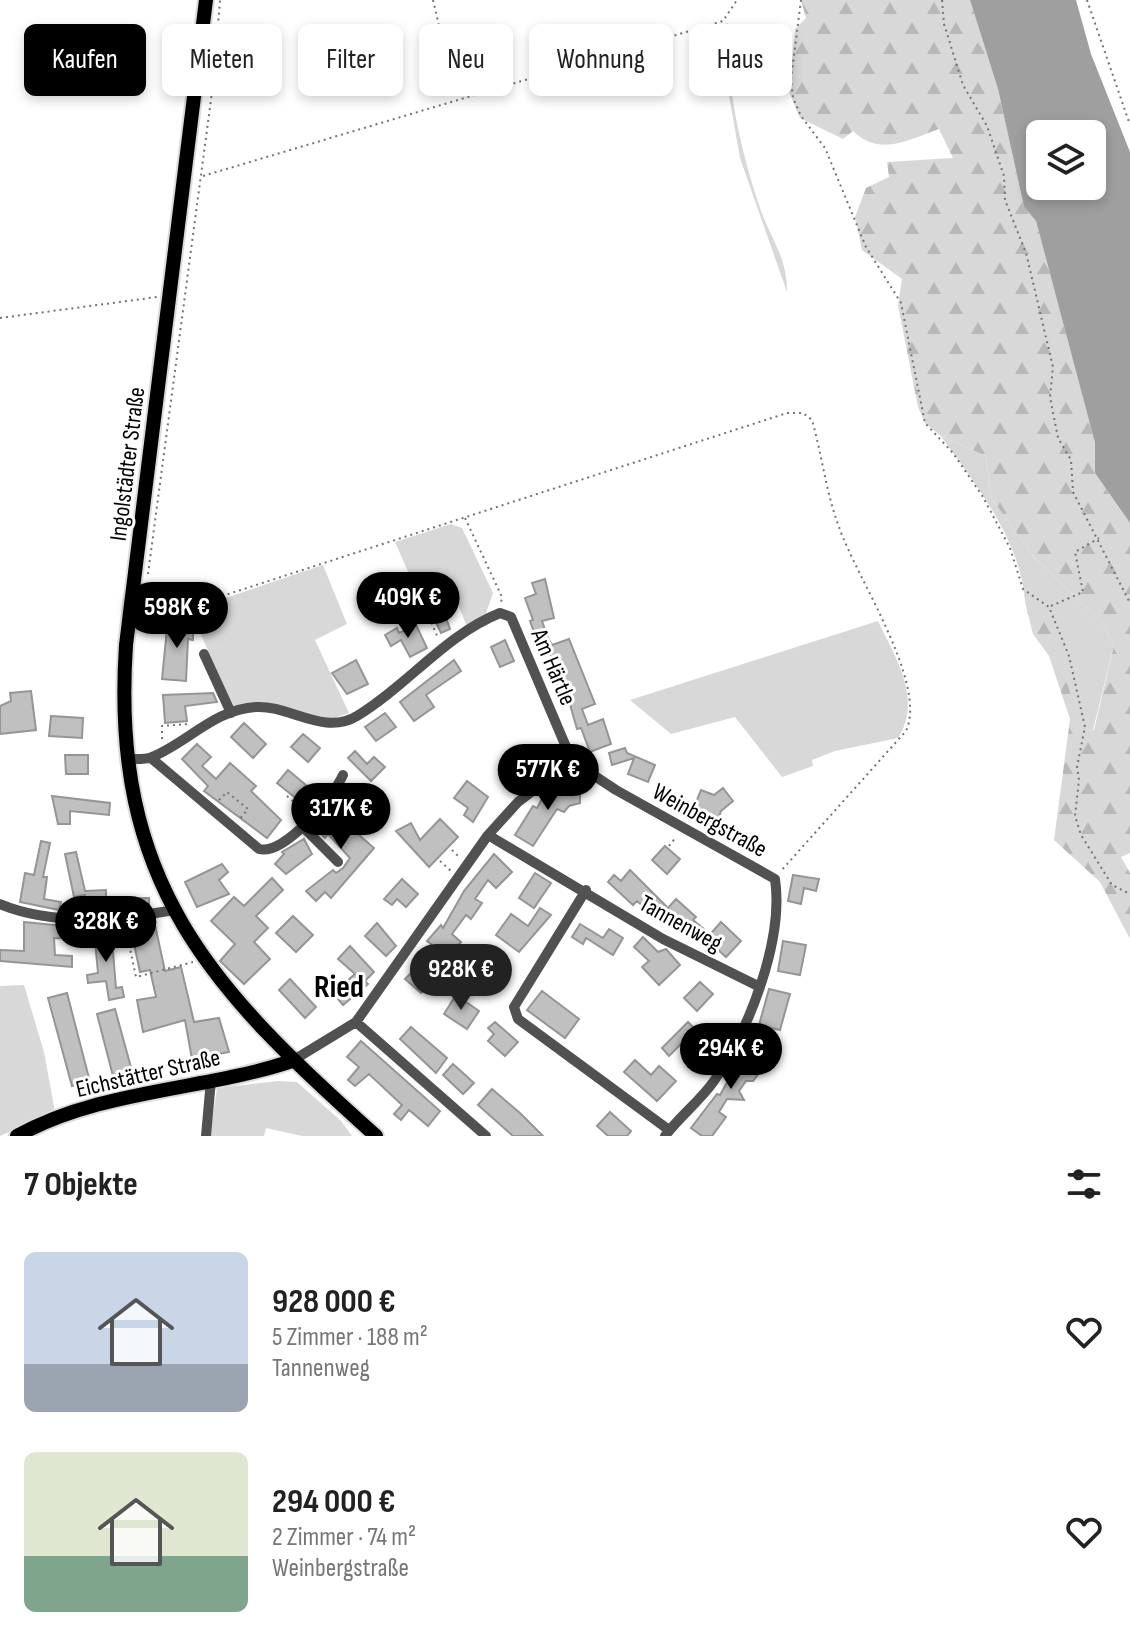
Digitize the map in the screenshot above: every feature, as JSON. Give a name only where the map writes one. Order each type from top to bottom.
[{"type":"main road","name":"Ingolstädter Straße","points":[[206,0],[126,645],[123,688],[128,759],[144,840],[174,910],[203,958],[222,986],[292,1061],[376,1136]]},
{"type":"main road","name":"Eichstätter Straße","points":[[17,1136],[90,1107],[292,1061]]},
{"type":"street","name":"Am Härtle","points":[[151,758],[197,729],[231,713],[258,706],[327,723],[356,717],[442,649],[500,613],[511,617],[572,761]]},
{"type":"street","points":[[204,654],[231,713]]},
{"type":"street","points":[[128,759],[151,758],[259,849],[268,851],[279,848],[306,821],[338,788],[343,775]]},
{"type":"street","points":[[292,1061],[356,1022],[488,835],[518,802],[572,761]]},
{"type":"street","name":"Weinbergstraße","points":[[572,761],[616,790],[775,879],[779,906],[760,987],[744,1029],[713,1082],[667,1133]]},
{"type":"street","points":[[306,821],[338,862]]},
{"type":"street","name":"Tannenweg","points":[[488,835],[586,890],[663,939],[760,987]]},
{"type":"street","points":[[586,890],[514,1007],[518,1019],[667,1133]]},
{"type":"street","points":[[0,904],[27,915],[70,918],[118,917],[174,910]]},
{"type":"street","points":[[356,1022],[486,1136]]},
{"type":"street","points":[[206,1136],[211,1080]]},
{"type":"path","points":[[147,587],[201,176],[220,0]]},
{"type":"path","points":[[433,0],[457,100]]},
{"type":"path","points":[[201,176],[723,21],[737,0]]},
{"type":"path","points":[[801,0],[791,79],[793,98],[801,116],[825,148],[866,247],[901,303],[925,423],[953,453],[983,497],[1010,548],[1023,589],[1049,607],[1069,656],[1085,727],[1077,767],[1079,780],[1075,816],[1081,835],[1112,885],[1130,894]]},
{"type":"path","points":[[942,0],[944,24],[963,85],[987,126],[1004,176],[1005,200],[1026,253],[1053,367],[1050,397],[1058,438],[1071,460],[1073,492],[1130,603]]},
{"type":"path","points":[[1087,0],[1130,125]]},
{"type":"path","points":[[0,318],[171,297]]},
{"type":"path","points":[[140,622],[787,413],[803,413],[812,420],[838,525],[905,673],[912,709],[906,731],[775,879]]},
{"type":"path","points":[[464,517],[502,597],[500,613]]},
{"type":"path","points":[[1049,607],[1083,592],[1075,552],[1099,538]]},
{"type":"path","points":[[135,631],[143,612]]},
{"type":"path","points":[[429,617],[442,649]]},
{"type":"path","points":[[163,750],[162,726],[192,724]]},
{"type":"path","points":[[211,809],[227,792],[248,809],[233,827]]},
{"type":"path","points":[[287,796],[306,821]]},
{"type":"path","points":[[440,861],[458,878]]},
{"type":"path","points":[[128,939],[136,977],[203,958]]},
{"type":"green space","points":[[801,0],[970,0],[998,89],[1024,207],[1036,221],[1095,443],[1095,473],[1130,523],[1130,853],[1121,857],[1130,873],[1130,939],[1100,882],[1054,840],[1070,719],[1049,656],[1033,634],[1025,602],[1031,598],[1047,618],[1082,731],[1094,730],[1114,645],[1102,623],[1034,557],[991,498],[986,456],[941,436],[925,423],[918,407],[898,305],[902,279],[862,250],[855,217],[866,188],[889,177],[887,162],[953,158],[939,129],[884,145],[863,139],[853,131],[843,139],[800,118],[791,96],[792,60],[795,29],[806,18]]},
{"type":"green space","points":[[729,96],[733,96],[740,138],[759,205],[781,257],[787,292],[740,158]]},
{"type":"green space","points":[[941,436],[986,456],[991,498],[1034,557],[1102,623],[1114,645],[1093,730],[1082,731],[1031,598],[1025,602],[1022,579],[1006,535]]},
{"type":"green space","points":[[451,524],[462,528],[493,593],[485,616],[467,627],[448,579],[417,592],[395,542]]},
{"type":"green space","points":[[323,565],[347,624],[315,640],[349,713],[332,719],[258,703],[233,707],[190,610]]},
{"type":"green space","points":[[878,621],[904,678],[907,693],[905,723],[898,738],[835,751],[812,760],[813,766],[782,777],[735,717],[671,734],[630,700]]},
{"type":"green space","points":[[24,985],[44,1052],[55,1112],[0,1136],[0,986]]},
{"type":"green space","points":[[278,1081],[297,1082],[341,1121],[352,1136],[302,1136],[266,1128],[264,1136],[210,1136],[217,1088]]},
{"type":"shaded area","points":[[970,0],[1076,0],[1091,54],[1130,152],[1130,523],[1095,473],[1095,443],[1036,221],[1024,207],[998,89]]},
{"type":"building","points":[[545,579],[554,618],[542,621],[548,638],[552,645],[569,639],[595,704],[582,709],[588,725],[603,719],[611,744],[590,752],[581,728],[577,729],[565,687],[558,689],[549,649],[541,651],[530,621],[533,620],[525,598],[536,594],[532,583]]},
{"type":"building","points":[[436,590],[450,629],[441,633],[423,595]]},
{"type":"building","points":[[168,619],[189,620],[188,629],[193,630],[193,640],[188,639],[186,681],[162,679]]},
{"type":"building","points":[[416,625],[427,648],[410,657],[401,640],[391,646],[385,635],[397,628],[399,633]]},
{"type":"building","points":[[505,640],[514,661],[500,667],[491,647]]},
{"type":"building","points":[[356,660],[368,684],[347,694],[332,673]]},
{"type":"building","points":[[454,660],[461,671],[426,695],[434,707],[414,721],[400,702]]},
{"type":"building","points":[[31,691],[36,730],[0,734],[0,706],[11,701],[10,693]]},
{"type":"building","points":[[213,693],[217,702],[185,706],[187,721],[165,723],[163,695]]},
{"type":"building","points":[[385,713],[396,727],[376,741],[365,727]]},
{"type":"building","points":[[51,716],[83,718],[82,738],[49,736]]},
{"type":"building","points":[[244,723],[266,744],[253,758],[231,737]]},
{"type":"building","points":[[303,734],[320,748],[308,762],[291,747]]},
{"type":"building","points":[[197,744],[211,757],[202,766],[216,779],[230,763],[256,786],[251,791],[281,820],[267,838],[204,791],[208,786],[182,759]]},
{"type":"building","points":[[625,748],[627,753],[655,765],[648,782],[628,774],[634,758],[612,765],[609,753]]},
{"type":"building","points":[[355,751],[367,764],[374,757],[385,767],[371,781],[348,758]]},
{"type":"building","points":[[65,755],[88,755],[88,774],[66,774]]},
{"type":"building","points":[[288,770],[306,785],[301,790],[308,796],[302,803],[277,783]]},
{"type":"building","points":[[467,781],[488,797],[473,822],[464,815],[468,808],[454,798]]},
{"type":"building","points":[[567,782],[571,787],[580,787],[580,803],[569,806],[564,812],[557,809],[533,846],[515,835],[533,806],[537,808],[544,795]]},
{"type":"building","points":[[723,788],[733,801],[721,811],[718,820],[693,810],[701,790],[714,795]]},
{"type":"building","points":[[52,796],[110,803],[109,815],[70,811],[70,824],[58,824]]},
{"type":"building","points":[[339,804],[356,820],[350,827],[374,848],[331,898],[325,892],[316,901],[306,891],[333,870],[336,873],[343,868],[350,858],[328,834],[325,838],[316,829]]},
{"type":"building","points":[[440,819],[458,837],[429,867],[396,831],[411,823],[420,840]]},
{"type":"building","points":[[304,839],[312,854],[286,874],[275,864],[284,854],[282,852]]},
{"type":"building","points":[[41,841],[50,843],[43,877],[47,877],[44,899],[61,902],[59,910],[20,902],[25,873],[34,875]]},
{"type":"building","points":[[665,846],[680,859],[667,874],[652,860]]},
{"type":"building","points":[[76,852],[85,891],[106,890],[106,899],[149,898],[149,906],[85,910],[85,895],[74,897],[65,854]]},
{"type":"building","points":[[494,854],[512,872],[496,888],[488,880],[475,899],[482,903],[471,919],[466,915],[452,934],[461,942],[448,958],[441,952],[434,961],[426,955],[431,944],[427,941],[441,925],[443,928],[464,891]]},
{"type":"building","points":[[222,864],[228,872],[219,880],[229,894],[197,907],[185,882]]},
{"type":"building","points":[[630,870],[668,908],[676,899],[696,917],[693,920],[709,933],[701,942],[685,929],[681,933],[660,914],[657,918],[637,901],[633,905],[608,882],[614,875],[621,881]]},
{"type":"building","points":[[535,873],[551,883],[534,908],[519,898]]},
{"type":"building","points":[[793,875],[819,879],[816,891],[804,888],[801,904],[788,901]]},
{"type":"building","points":[[272,878],[283,890],[256,916],[268,928],[254,942],[270,959],[244,984],[220,961],[235,944],[211,921],[234,897],[244,906]]},
{"type":"building","points":[[402,879],[418,894],[406,907],[397,899],[392,905],[384,899]]},
{"type":"building","points":[[540,908],[551,915],[519,952],[496,935],[511,914],[528,926]]},
{"type":"building","points":[[293,916],[313,935],[296,952],[276,933]]},
{"type":"building","points":[[24,922],[74,927],[74,939],[54,938],[55,955],[72,956],[72,967],[0,961],[0,950],[24,951]]},
{"type":"building","points":[[721,922],[741,941],[726,957],[706,939]]},
{"type":"building","points":[[377,923],[396,946],[386,956],[365,936]]},
{"type":"building","points":[[580,924],[603,938],[609,929],[623,938],[613,955],[586,938],[583,944],[572,937]]},
{"type":"building","points":[[155,925],[165,971],[181,967],[194,1022],[219,1018],[229,1052],[192,1059],[185,1020],[143,1032],[137,1000],[156,997],[150,970],[140,972],[131,930]]},
{"type":"building","points":[[111,928],[116,988],[122,987],[124,997],[109,1000],[106,981],[88,983],[87,975],[98,973],[94,930]]},
{"type":"building","points":[[643,937],[658,952],[666,949],[680,965],[659,985],[642,967],[649,961],[634,947]]},
{"type":"building","points":[[783,941],[806,945],[800,975],[778,971]]},
{"type":"building","points":[[350,946],[374,972],[365,981],[368,984],[343,1005],[333,993],[355,974],[338,959]]},
{"type":"building","points":[[418,966],[433,981],[421,993],[405,979]]},
{"type":"building","points":[[290,979],[316,1007],[305,1018],[279,990]]},
{"type":"building","points":[[700,982],[713,994],[697,1011],[684,998]]},
{"type":"building","points":[[769,989],[790,994],[780,1030],[759,1025]]},
{"type":"building","points":[[542,991],[579,1019],[565,1038],[527,1010]]},
{"type":"building","points":[[67,993],[90,1082],[72,1086],[48,998]]},
{"type":"building","points":[[456,995],[479,1011],[467,1029],[444,1014]]},
{"type":"building","points":[[115,1009],[132,1071],[113,1076],[97,1014]]},
{"type":"building","points":[[495,1022],[518,1042],[505,1056],[488,1041],[494,1034],[488,1028]]},
{"type":"building","points":[[688,1022],[702,1036],[686,1051],[680,1045],[669,1056],[662,1048]]},
{"type":"building","points":[[411,1027],[447,1058],[436,1073],[400,1039]]},
{"type":"building","points":[[361,1041],[440,1111],[428,1126],[409,1110],[401,1120],[394,1114],[402,1105],[369,1074],[355,1086],[348,1080],[359,1067],[347,1057]]},
{"type":"building","points":[[747,1047],[761,1048],[768,1062],[753,1081],[746,1081],[739,1091],[744,1100],[727,1099],[719,1112],[726,1117],[712,1136],[702,1136],[691,1128],[717,1094],[720,1095]]},
{"type":"building","points":[[635,1060],[651,1075],[659,1066],[676,1081],[657,1101],[624,1072]]},
{"type":"building","points":[[453,1064],[474,1083],[463,1094],[443,1075]]},
{"type":"building","points":[[492,1089],[543,1136],[513,1136],[478,1105]]},
{"type":"building","points":[[610,1112],[631,1131],[627,1136],[608,1136],[597,1126]]},
{"type":"district","name":"Ried","points":[[339,986]]}]
